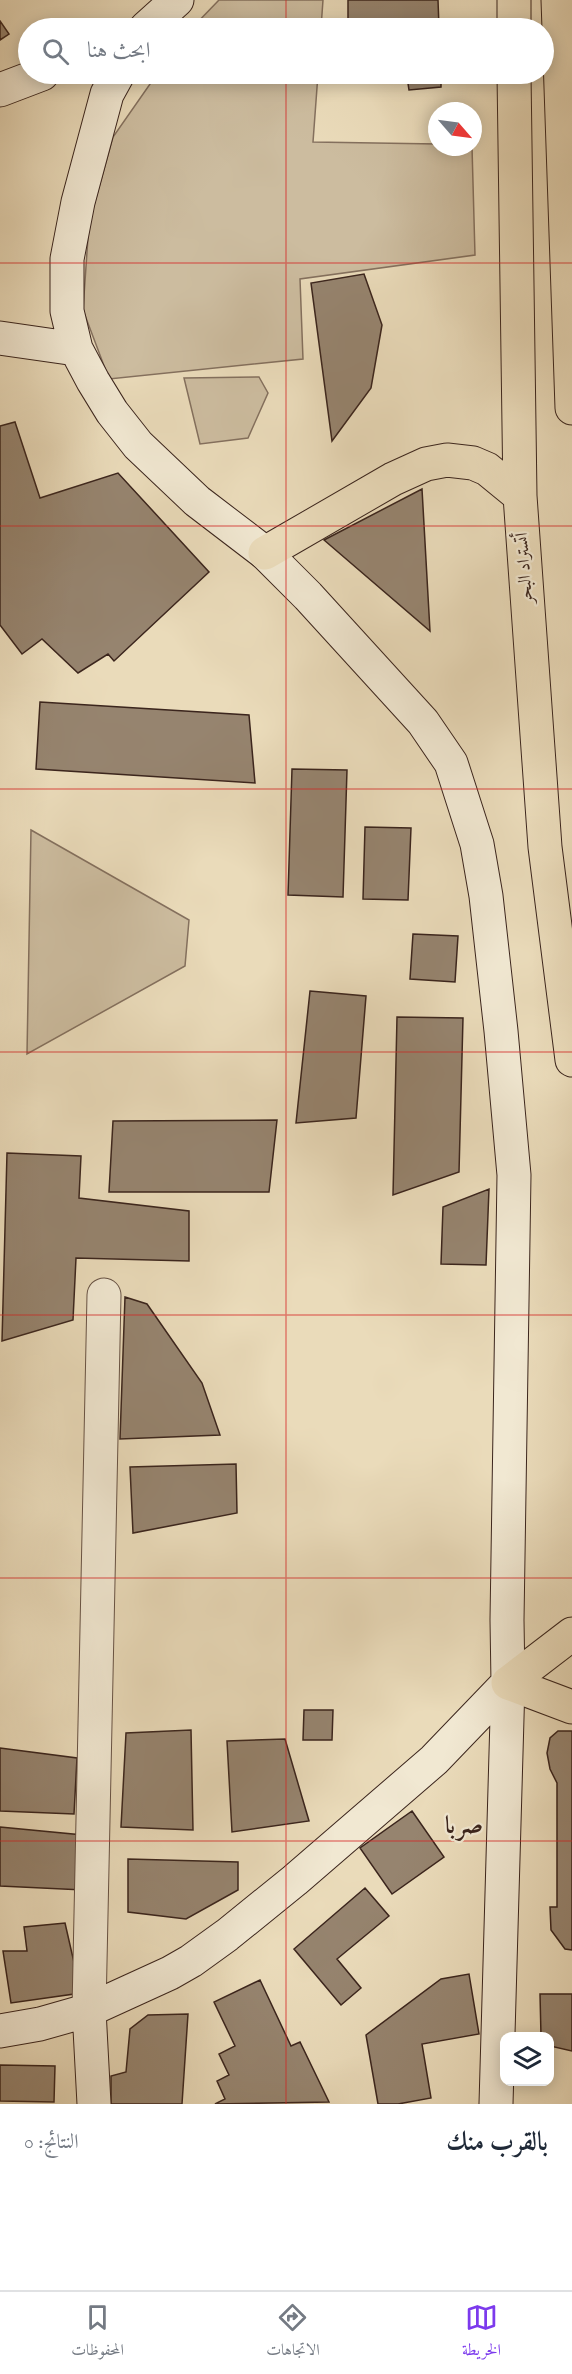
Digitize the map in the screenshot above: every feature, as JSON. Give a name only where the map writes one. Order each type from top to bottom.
[{"type":"highway","points":[[513,0],[514,18]]},
{"type":"highway","points":[[558,0],[572,408]]},
{"type":"highway","name":"أتستراد البحر","points":[[514,84],[520,496],[545,848],[572,1060]]},
{"type":"highway","points":[[265,553],[393,479],[426,464],[447,460],[473,463],[487,469],[520,496]]},
{"type":"highway","points":[[508,1683],[572,1634]]},
{"type":"highway","points":[[508,1683],[572,1707]]},
{"type":"main road","points":[[157,18],[177,0]]},
{"type":"main road","points":[[0,90],[18,83]]},
{"type":"main road","points":[[112,84],[107,94],[78,202],[67,259],[67,311],[76,349],[107,404],[138,445],[197,501],[265,553],[308,596],[423,722],[451,763],[477,844],[486,896],[514,1176],[508,1683],[496,2104]]},
{"type":"main road","points":[[0,338],[76,349]]},
{"type":"main road","points":[[94,2104],[89,2010],[104,1295]]},
{"type":"main road","points":[[0,2031],[40,2024],[89,2010],[170,1973],[227,1935],[434,1760],[508,1683]]},
{"type":"shaded area","points":[[219,0],[323,0],[322,18],[202,18]]},
{"type":"shaded area","points":[[150,84],[317,84],[313,142],[428,144],[428,156],[472,156],[475,255],[300,279],[303,359],[109,379],[83,310],[89,223],[113,137]]},
{"type":"shaded area","points":[[259,377],[268,393],[248,438],[200,444],[184,378]]},
{"type":"shaded area","points":[[31,830],[189,920],[185,966],[27,1054]]},
{"type":"building","points":[[348,0],[438,0],[439,18],[348,18]]},
{"type":"building","points":[[0,21],[9,34],[0,40]]},
{"type":"building","points":[[408,84],[441,84],[441,87],[409,90]]},
{"type":"building","points":[[364,274],[382,325],[371,388],[332,441],[311,283]]},
{"type":"building","points":[[15,422],[40,498],[118,473],[209,572],[114,661],[108,654],[78,673],[42,639],[22,654],[0,625],[0,426]]},
{"type":"building","points":[[422,489],[430,631],[324,540]]},
{"type":"building","points":[[40,702],[249,715],[255,783],[36,769]]},
{"type":"building","points":[[292,769],[347,770],[343,897],[288,895]]},
{"type":"building","points":[[365,827],[411,828],[408,900],[363,899]]},
{"type":"building","points":[[413,934],[458,936],[455,982],[410,979]]},
{"type":"building","points":[[310,991],[366,996],[356,1118],[296,1123]]},
{"type":"building","points":[[397,1017],[463,1018],[459,1172],[393,1195]]},
{"type":"building","points":[[277,1120],[269,1192],[109,1192],[113,1121]]},
{"type":"building","points":[[7,1153],[81,1156],[79,1198],[189,1211],[189,1261],[76,1258],[73,1320],[2,1341]]},
{"type":"building","points":[[489,1189],[486,1265],[441,1264],[443,1207]]},
{"type":"building","points":[[125,1297],[147,1304],[202,1383],[220,1435],[120,1439]]},
{"type":"building","points":[[236,1464],[237,1513],[133,1533],[130,1467]]},
{"type":"building","points":[[304,1710],[333,1710],[332,1740],[303,1740]]},
{"type":"building","points":[[191,1730],[193,1830],[121,1827],[126,1733]]},
{"type":"building","points":[[558,1731],[572,1731],[572,1950],[565,1949],[551,1930],[550,1907],[557,1907],[557,1783],[550,1769],[547,1753],[550,1738]]},
{"type":"building","points":[[285,1739],[309,1821],[232,1832],[227,1741]]},
{"type":"building","points":[[0,1748],[77,1758],[74,1814],[0,1811]]},
{"type":"building","points":[[412,1811],[444,1857],[392,1894],[360,1848]]},
{"type":"building","points":[[0,1827],[83,1835],[83,1890],[0,1886]]},
{"type":"building","points":[[128,1859],[238,1862],[238,1890],[186,1919],[128,1912]]},
{"type":"building","points":[[365,1888],[389,1916],[337,1959],[361,1988],[341,2005],[294,1949]]},
{"type":"building","points":[[65,1923],[81,1993],[11,2003],[3,1951],[27,1951],[24,1927]]},
{"type":"building","points":[[469,1974],[479,2034],[422,2044],[431,2098],[398,2104],[378,2104],[366,2035],[441,1979]]},
{"type":"building","points":[[260,1980],[291,2046],[300,2042],[329,2102],[215,2104],[225,2099],[217,2081],[229,2075],[219,2054],[235,2046],[214,2002]]},
{"type":"building","points":[[540,1994],[572,1994],[572,2051],[554,2047],[554,2032],[541,2032]]},
{"type":"building","points":[[188,2014],[182,2104],[111,2104],[111,2076],[126,2072],[130,2029],[148,2015]]},
{"type":"building","points":[[0,2065],[55,2066],[54,2102],[0,2101]]},
{"type":"district","name":"صربا","points":[[464,1826]]}]
